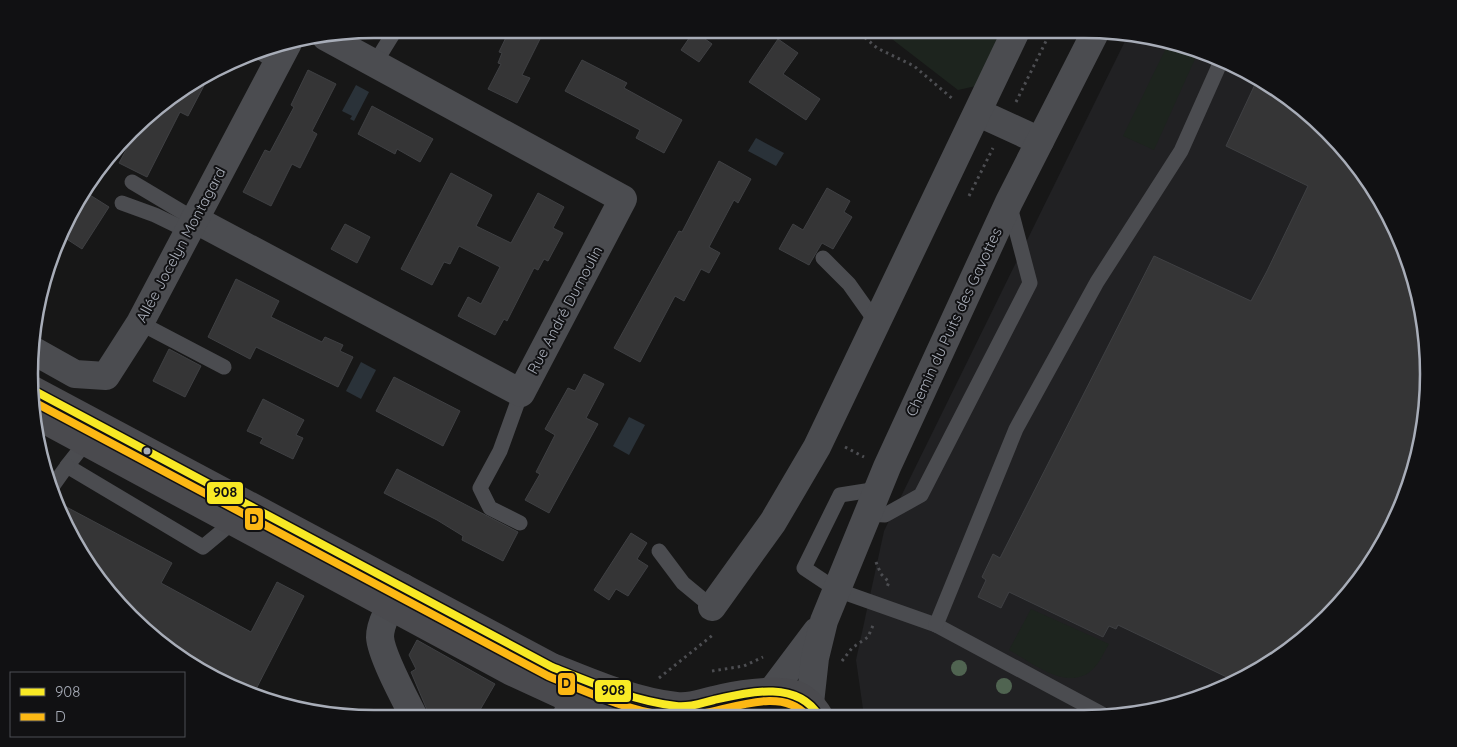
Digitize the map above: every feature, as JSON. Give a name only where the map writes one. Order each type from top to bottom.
[{"type":"main road","points":[[38,394],[89,432],[233,522],[569,674],[604,688],[686,710]]},
{"type":"main road","points":[[40,417],[89,432],[396,597],[563,707],[577,710]]},
{"type":"main road","points":[[695,710],[713,700],[771,692],[794,694],[814,710]]},
{"type":"street","points":[[712,607],[772,522],[817,447],[979,113],[1013,38]]},
{"type":"street","name":"Chemin du Puits des Gavottes","points":[[814,710],[815,658],[824,621],[878,489],[1009,202],[1093,38]]},
{"type":"street","name":"Rue André Dumoulin","points":[[191,225],[521,393],[623,198],[331,40]]},
{"type":"street","name":"Allée Jocelyn Montagard","points":[[38,353],[75,374],[106,376],[140,324],[191,225],[274,53]]},
{"type":"street","points":[[979,113],[1040,141]]},
{"type":"street","points":[[396,597],[384,620],[380,637],[390,666],[411,710]]},
{"type":"street","name":"Chemin du Puits des Gavottes","points":[[771,692],[824,621]]},
{"type":"lane","points":[[375,63],[390,38]]},
{"type":"lane","points":[[936,625],[1016,429],[1097,282],[1180,151],[1219,66]]},
{"type":"lane","points":[[132,182],[191,225]]},
{"type":"lane","points":[[122,202],[155,215],[191,225]]},
{"type":"lane","points":[[868,514],[885,515],[920,495],[1030,283],[1009,202]]},
{"type":"lane","points":[[823,258],[849,284],[876,322]]},
{"type":"lane","points":[[140,324],[224,367]]},
{"type":"lane","points":[[520,523],[490,508],[480,488],[500,451],[521,393]]},
{"type":"lane","points":[[55,482],[89,432]]},
{"type":"lane","points":[[66,466],[203,547],[233,522]]},
{"type":"lane","points":[[878,489],[840,495],[804,568],[837,590],[936,625],[1094,710]]},
{"type":"lane","points":[[659,550],[683,583],[712,607]]},
{"type":"path","points":[[865,38],[877,48],[914,66],[950,98],[979,113]]},
{"type":"shaded area","points":[[891,38],[1000,38],[976,86],[958,90]]},
{"type":"shaded area","points":[[1126,40],[1192,55],[1232,72],[1252,83],[1270,94],[1305,121],[1350,169],[1385,225],[1402,265],[1408,287],[1417,330],[1419,352],[1420,374],[1417,417],[1414,433],[1371,547],[1336,595],[1288,640],[1252,664],[1212,684],[1170,698],[1127,707],[1084,710],[863,710],[856,660],[884,531]]},
{"type":"shaded area","points":[[1166,48],[1196,57],[1154,150],[1123,136]]},
{"type":"shaded area","points":[[356,85],[369,92],[354,121],[350,119],[352,116],[342,111]]},
{"type":"shaded area","points":[[756,138],[784,153],[776,166],[748,151]]},
{"type":"shaded area","points":[[361,362],[376,370],[361,399],[346,391]]},
{"type":"shaded area","points":[[629,417],[645,425],[629,455],[613,446]]},
{"type":"shaded area","points":[[1031,609],[1109,644],[1094,668],[1084,675],[1074,678],[1062,677],[1051,674],[1009,650]]},
{"type":"building","points":[[506,38],[540,39],[522,75],[530,78],[517,103],[488,89],[501,64],[498,63],[502,53],[499,52]]},
{"type":"building","points":[[689,38],[704,38],[712,44],[699,62],[681,50]]},
{"type":"building","points":[[778,39],[798,53],[783,74],[820,99],[806,120],[749,82]]},
{"type":"building","points":[[582,60],[627,83],[624,88],[682,120],[664,153],[636,138],[640,130],[565,91]]},
{"type":"building","points":[[308,70],[336,84],[312,131],[317,134],[300,168],[292,164],[271,206],[243,192],[265,150],[270,152],[294,107],[291,105]]},
{"type":"building","points":[[205,83],[188,116],[180,112],[147,177],[119,163],[130,142],[152,121],[187,94]]},
{"type":"building","points":[[1255,85],[1305,121],[1336,152],[1363,187],[1385,225],[1402,265],[1417,330],[1420,374],[1417,417],[1402,482],[1385,522],[1363,560],[1336,595],[1305,626],[1270,653],[1227,677],[1118,625],[1116,629],[1109,626],[1103,637],[1009,592],[1001,608],[978,597],[986,580],[982,577],[993,554],[1000,558],[1154,256],[1251,301],[1308,186],[1226,146]]},
{"type":"building","points":[[372,106],[433,139],[420,162],[397,149],[395,154],[358,134]]},
{"type":"building","points":[[719,161],[751,179],[738,203],[734,200],[709,247],[720,253],[709,273],[701,269],[684,301],[675,296],[640,362],[614,348],[679,231],[682,232]]},
{"type":"building","points":[[451,173],[492,195],[476,226],[511,243],[538,193],[564,207],[553,228],[563,233],[548,261],[544,259],[538,270],[534,268],[507,321],[504,319],[495,335],[458,316],[468,297],[481,304],[500,267],[459,246],[450,264],[444,262],[432,285],[401,269]]},
{"type":"building","points":[[827,188],[850,201],[844,212],[852,217],[833,249],[822,243],[809,265],[779,249],[793,224],[803,230]]},
{"type":"building","points":[[89,195],[109,207],[82,249],[66,239]]},
{"type":"building","points":[[345,224],[370,237],[357,263],[331,249]]},
{"type":"building","points":[[236,279],[279,301],[271,317],[322,342],[325,337],[343,345],[340,351],[353,357],[338,387],[256,347],[250,359],[208,337]]},
{"type":"building","points":[[169,349],[201,366],[185,397],[153,381]]},
{"type":"building","points":[[584,374],[604,384],[586,418],[598,424],[549,513],[525,500],[540,474],[536,472],[555,435],[545,429],[568,388],[575,391]]},
{"type":"building","points":[[394,377],[460,411],[443,446],[376,411]]},
{"type":"building","points":[[263,399],[304,420],[296,435],[303,438],[293,459],[260,443],[263,438],[247,431]]},
{"type":"building","points":[[397,469],[518,532],[503,561],[462,540],[463,536],[437,520],[384,493]]},
{"type":"building","points":[[65,506],[172,563],[161,583],[251,632],[277,582],[304,596],[256,689],[225,675],[187,653],[136,611],[94,560]]},
{"type":"building","points":[[631,533],[647,543],[637,559],[648,566],[628,596],[616,589],[609,600],[594,590]]},
{"type":"building","points":[[417,640],[495,684],[480,710],[427,710],[411,672],[416,669],[409,655]]},
{"type":"transit line","name":"908","points":[[38,393],[552,667],[628,696],[660,704],[690,706],[742,694],[771,692],[785,693],[798,697],[814,710]]},
{"type":"transit line","name":"D","points":[[39,405],[548,676],[616,703],[640,710]]},
{"type":"transit line","name":"D","points":[[719,710],[766,701],[782,702],[796,706],[800,710]]}]
